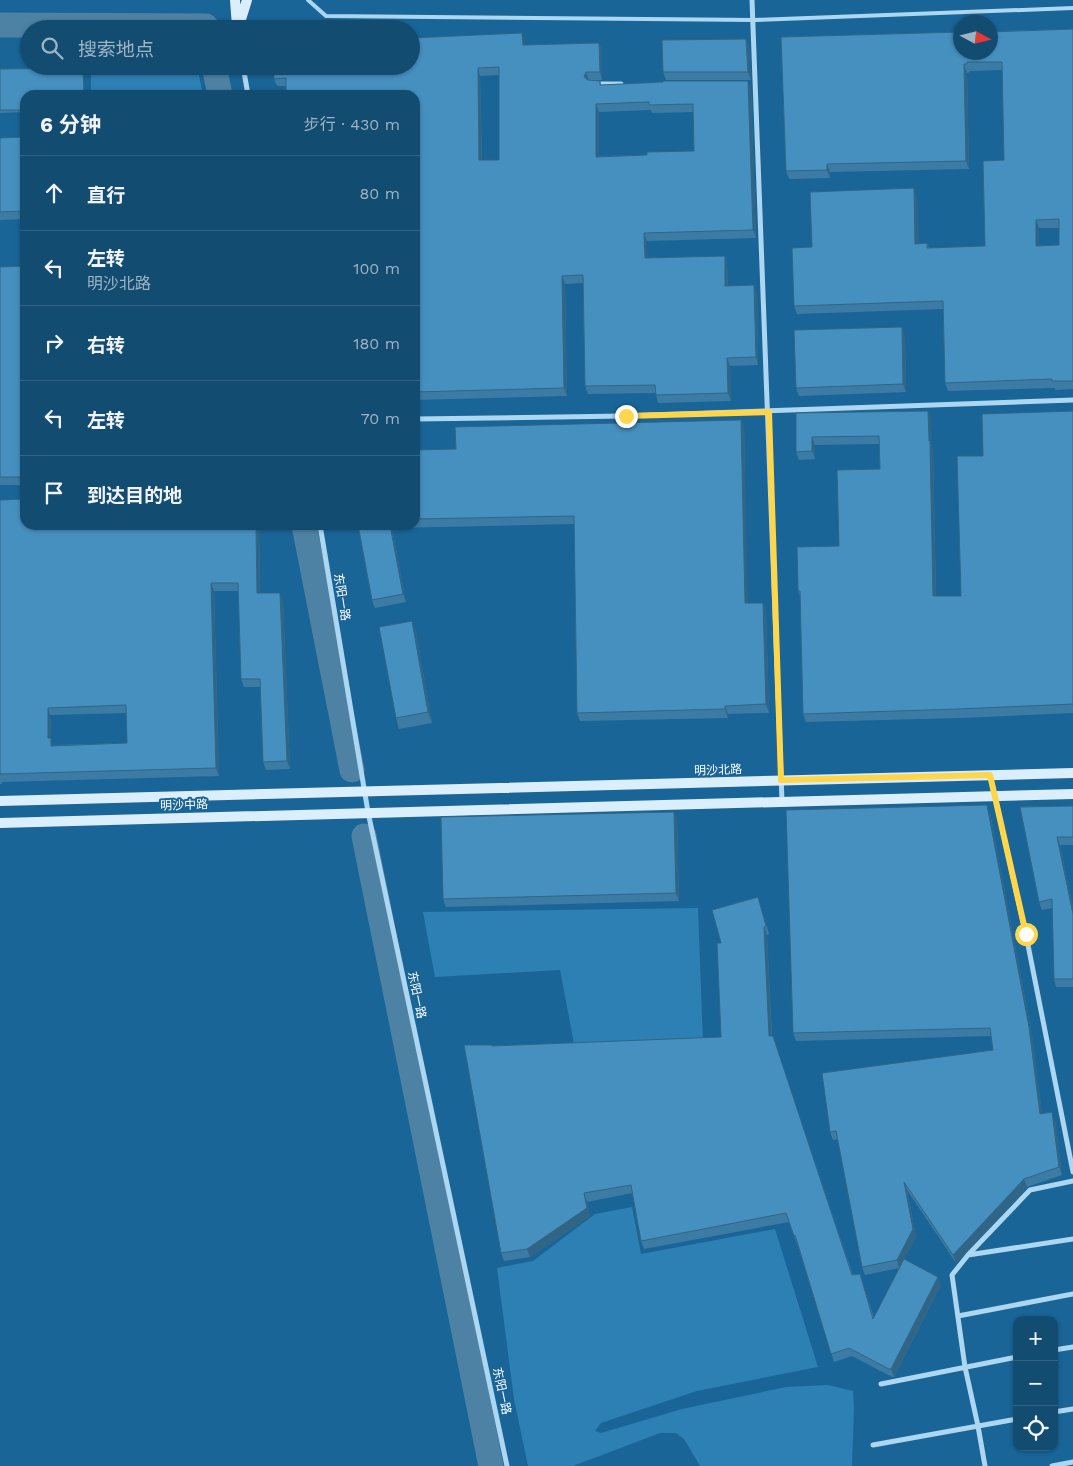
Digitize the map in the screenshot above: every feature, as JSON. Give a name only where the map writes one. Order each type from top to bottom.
[{"type":"street","points":[[235,0],[237,20]]},
{"type":"street","points":[[241,20],[247,0]]},
{"type":"street","points":[[752,0],[769,412],[782,802]]},
{"type":"street","points":[[245,75],[247,90]]},
{"type":"street","points":[[591,84],[630,84]]},
{"type":"street","points":[[746,84],[756,84]]},
{"type":"street","points":[[420,419],[769,412],[1073,400]]},
{"type":"street","name":"东阳一路","points":[[321,530],[364,792],[507,1466]]},
{"type":"street","name":"明沙北路","points":[[364,792],[1073,773]]},
{"type":"street","points":[[990,775],[1026,934],[1067,1150],[1073,1172]]},
{"type":"street","name":"明沙中路","points":[[0,801],[364,792]]},
{"type":"street","points":[[368,812],[1073,794]]},
{"type":"street","name":"明沙中路","points":[[0,823],[368,812]]},
{"type":"street","points":[[985,1466],[965,1368],[952,1275],[968,1255],[1030,1190],[1073,1181]]},
{"type":"street","points":[[968,1255],[1073,1239]]},
{"type":"street","points":[[958,1316],[1073,1294]]},
{"type":"street","points":[[1058,1349],[1073,1347]]},
{"type":"street","points":[[881,1384],[1013,1359]]},
{"type":"street","points":[[1058,1411],[1073,1409]]},
{"type":"street","points":[[873,1445],[1013,1420]]},
{"type":"street","points":[[1052,1466],[1073,1462]]},
{"type":"lane","points":[[308,0],[326,16],[754,20],[1073,8]]},
{"type":"shaded area","points":[[91,75],[199,75],[202,90],[91,90]]},
{"type":"shaded area","points":[[698,908],[703,1042],[575,1049],[560,970],[435,977],[423,912]]},
{"type":"shaded area","points":[[632,1207],[641,1254],[775,1229],[818,1367],[697,1391],[601,1423],[595,1431],[601,1433],[682,1409],[786,1387],[828,1385],[853,1391],[852,1466],[700,1466],[684,1439],[676,1433],[660,1433],[573,1466],[528,1466],[514,1399],[497,1268],[533,1261],[595,1214]]},
{"type":"building","points":[[1073,29],[1073,381],[1052,381],[1052,379],[945,383],[943,301],[794,306],[792,248],[812,247],[810,192],[914,188],[915,244],[927,243],[927,248],[985,246],[983,161],[1004,160],[1002,62],[967,62],[967,64],[964,64],[966,161],[827,164],[827,170],[786,171],[781,37],[953,32],[953,60],[998,60],[998,32]],"holes":[[[1059,219],[1059,245],[1036,246],[1036,220]]]},
{"type":"building","points":[[522,33],[523,45],[599,43],[600,72],[586,72],[584,77],[588,80],[600,81],[600,85],[663,81],[748,81],[753,230],[644,233],[645,258],[725,256],[725,286],[754,285],[756,357],[727,358],[728,393],[656,395],[655,385],[585,386],[583,275],[562,276],[564,388],[420,392],[420,90],[286,90],[286,78],[274,79],[274,75],[420,75],[420,38]],"holes":[[[499,67],[499,160],[479,160],[478,68]],[[649,102],[649,105],[693,104],[694,151],[647,152],[647,155],[596,157],[596,104]]]},
{"type":"building","points":[[746,39],[748,72],[663,72],[662,40]]},
{"type":"building","points":[[0,69],[20,69],[20,75],[83,75],[84,90],[20,90],[20,110],[0,110]]},
{"type":"building","points":[[20,137],[20,211],[0,212],[0,138]]},
{"type":"building","points":[[20,266],[20,477],[0,477],[0,267]]},
{"type":"building","points":[[902,327],[903,384],[796,388],[794,330]]},
{"type":"building","points":[[928,411],[933,596],[961,596],[957,456],[983,456],[982,414],[1073,411],[1073,704],[803,714],[797,547],[839,546],[837,470],[880,469],[879,436],[812,437],[812,451],[796,452],[796,413]]},
{"type":"building","points":[[741,420],[745,603],[763,603],[766,704],[725,706],[725,709],[577,713],[574,516],[420,519],[420,450],[456,449],[455,427]]},
{"type":"building","points":[[20,499],[20,530],[256,530],[257,593],[280,593],[287,761],[263,762],[260,679],[241,679],[238,583],[211,583],[216,768],[0,774],[0,500]],"holes":[[[126,705],[127,743],[51,746],[51,738],[48,738],[48,708]]]},
{"type":"building","points":[[359,530],[391,530],[403,594],[372,600]]},
{"type":"building","points":[[412,621],[428,712],[396,718],[379,627]]},
{"type":"building","points":[[987,805],[1029,1027],[1040,1114],[1052,1112],[1059,1167],[1024,1179],[953,1255],[904,1182],[913,1229],[897,1260],[862,1267],[836,1131],[830,1132],[822,1073],[993,1050],[990,1028],[793,1033],[786,810]]},
{"type":"building","points":[[1073,806],[1073,837],[1057,837],[1073,914],[1073,979],[1054,979],[1052,899],[1039,902],[1020,807]]},
{"type":"building","points":[[674,812],[676,893],[443,899],[441,817]]},
{"type":"building","points":[[758,897],[766,926],[764,927],[769,1036],[773,1036],[852,1275],[860,1274],[873,1319],[904,1259],[938,1277],[891,1369],[849,1348],[831,1354],[795,1235],[786,1213],[641,1241],[631,1185],[584,1193],[587,1208],[527,1249],[501,1253],[464,1045],[492,1046],[721,1037],[717,943],[721,943],[712,910]]},
{"type":"waterway","points":[[0,25],[20,25]]},
{"type":"waterway","points":[[216,75],[219,90]]},
{"type":"waterway","points":[[305,530],[352,770]]},
{"type":"waterway","points":[[364,836],[491,1466]]},
{"type":"route","points":[[626,416],[769,412],[781,780],[990,775],[1026,934]]}]
